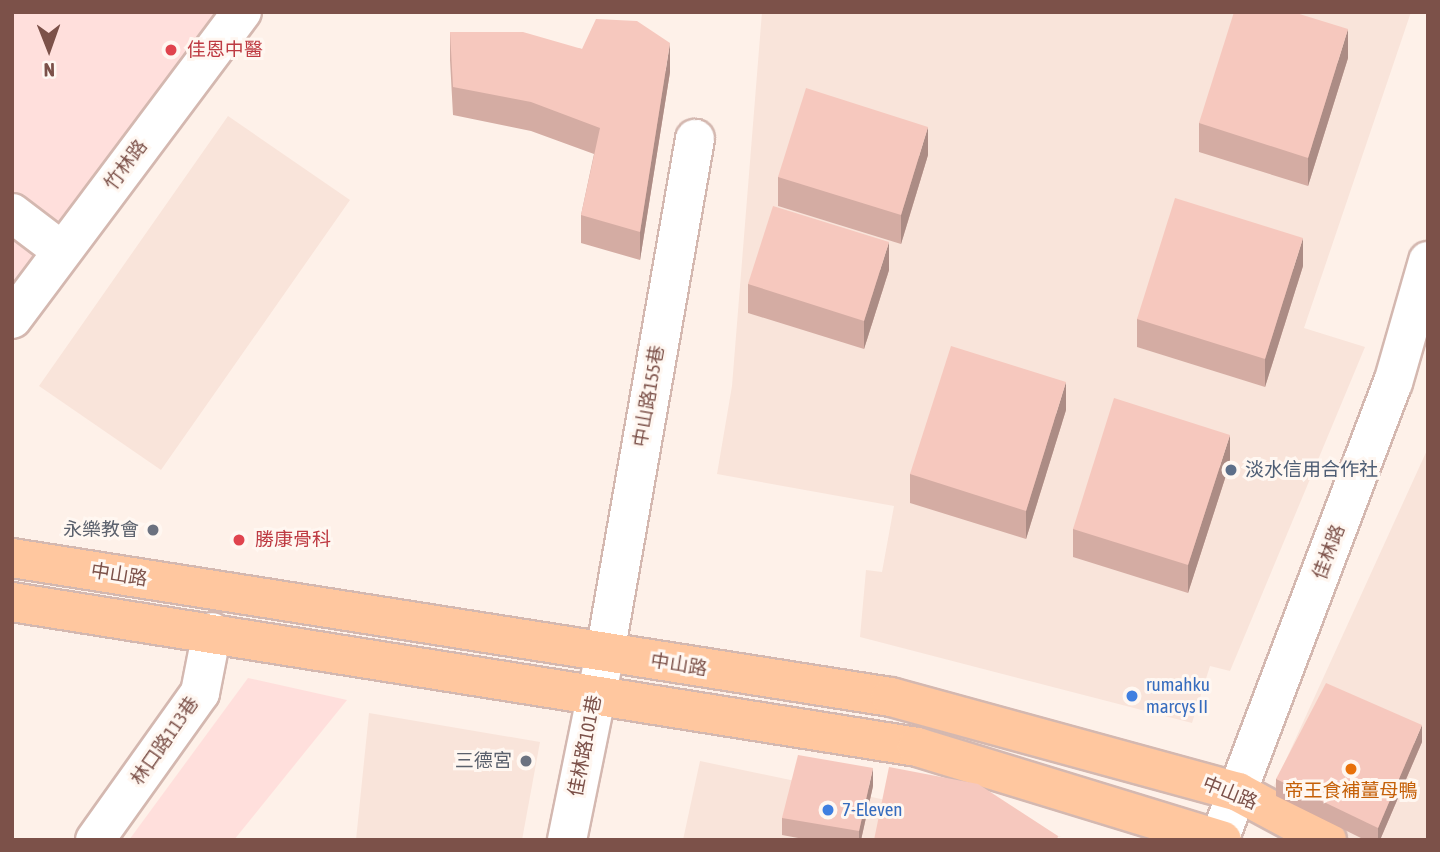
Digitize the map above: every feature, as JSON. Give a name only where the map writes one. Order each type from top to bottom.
[{"type":"main road","name":"中山路","points":[[12,558],[891,697],[1238,792],[1327,840]]},
{"type":"main road","points":[[12,601],[595,692],[917,747],[1220,839]]},
{"type":"street","name":"竹林路","points":[[12,319],[61,250],[242,12]]},
{"type":"street","name":"中山路155巷","points":[[605,653],[695,139]]},
{"type":"street","points":[[12,213],[61,250]]},
{"type":"street","name":"佳林路","points":[[1220,839],[1393,383],[1428,261]]},
{"type":"street","name":"林口路113巷","points":[[95,840],[200,693],[212,632]]},
{"type":"street","name":"佳林路101巷","points":[[566,840],[605,653]]},
{"type":"shaded area","points":[[12,12],[219,12],[55,232],[12,199]]},
{"type":"shaded area","points":[[762,12],[1411,12],[1304,328],[1365,347],[1230,671],[1210,666],[1192,723],[860,637],[866,570],[882,572],[894,506],[717,474],[732,386]]},
{"type":"shaded area","points":[[228,116],[350,200],[161,470],[39,386]]},
{"type":"shaded area","points":[[12,234],[38,253],[12,289]]},
{"type":"shaded area","points":[[1428,448],[1428,840],[1350,840],[1269,797]]},
{"type":"shaded area","points":[[248,678],[347,700],[234,840],[129,840]]},
{"type":"shaded area","points":[[369,713],[540,742],[522,840],[356,840]]},
{"type":"shaded area","points":[[700,761],[1062,837],[683,840]]},
{"type":"building","points":[[1234,12],[1293,12],[1348,29],[1308,158],[1199,123]]},
{"type":"building","points":[[596,19],[637,21],[670,43],[640,232],[581,215],[600,128],[531,102],[453,87],[450,32],[523,32],[582,49]]},
{"type":"building","points":[[806,88],[928,127],[901,215],[778,177]]},
{"type":"building","points":[[1175,198],[1303,238],[1265,359],[1137,319]]},
{"type":"building","points":[[773,206],[889,242],[864,321],[748,284]]},
{"type":"building","points":[[951,346],[1066,382],[1026,511],[910,474]]},
{"type":"building","points":[[1114,398],[1230,435],[1188,565],[1073,529]]},
{"type":"building","name":"帝王食補薑母鴨","points":[[1326,683],[1422,725],[1378,828],[1276,779]]},
{"type":"building","name":"7-Eleven","points":[[798,755],[873,768],[859,831],[782,818]]},
{"type":"building","points":[[889,767],[978,784],[1058,836],[1057,840],[874,840]]},
{"type":"place","name":"佳恩中醫","points":[[171,50]]},
{"type":"place","name":"淡水信用合作社","points":[[1231,470]]},
{"type":"place","name":"永樂教會","points":[[153,530]]},
{"type":"place","name":"勝康骨科","points":[[239,540]]},
{"type":"place","name":"rumahku marcys II","points":[[1132,696]]},
{"type":"place","name":"三德宮","points":[[526,761]]},
{"type":"place","name":"帝王食補薑母鴨","points":[[1351,769]]},
{"type":"place","name":"7-Eleven","points":[[828,810]]}]
